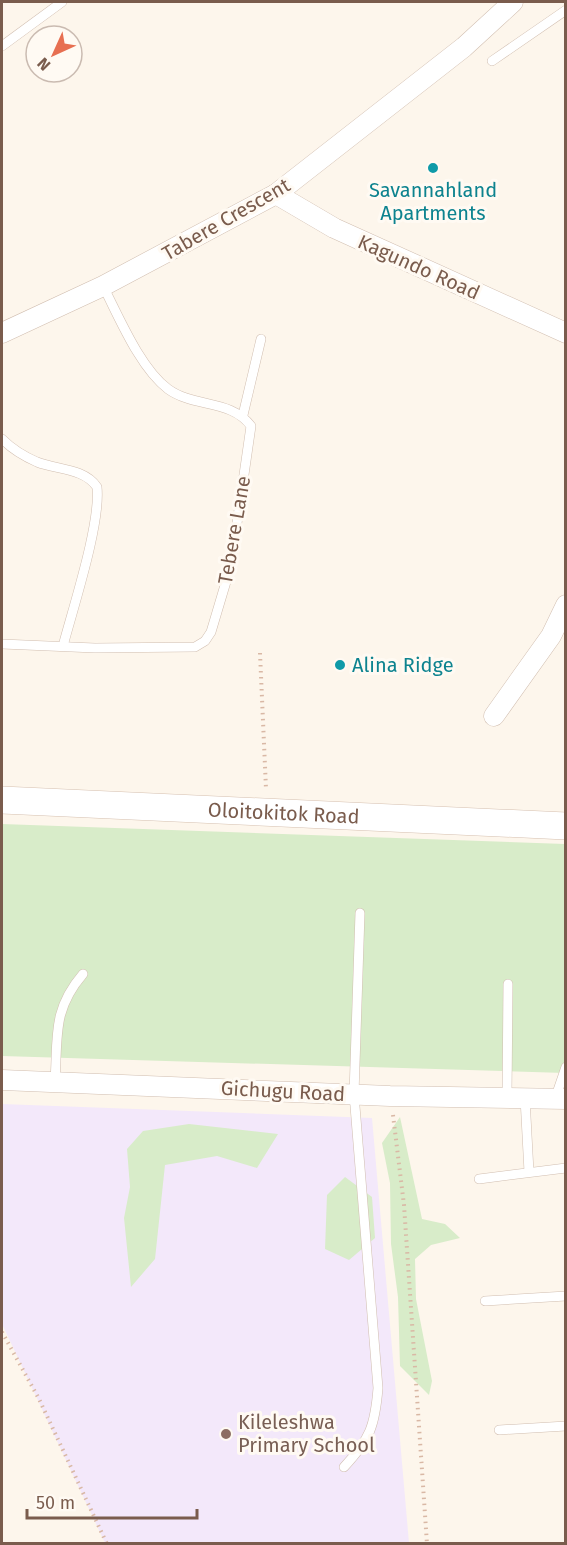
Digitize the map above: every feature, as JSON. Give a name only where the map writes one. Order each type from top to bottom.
[{"type":"main road","name":"Oloitokitok Road","points":[[2,800],[566,826]]},
{"type":"street","name":"Tabere Crescent","points":[[2,333],[103,286],[276,194],[455,54],[513,2]]},
{"type":"street","name":"Kagundo Road","points":[[276,194],[334,228],[566,333]]},
{"type":"street","points":[[494,716],[551,636],[566,605]]},
{"type":"street","name":"Gichugu Road","points":[[2,1080],[390,1096],[560,1099]]},
{"type":"lane","points":[[2,46],[62,2]]},
{"type":"lane","points":[[492,61],[566,10]]},
{"type":"lane","points":[[103,286],[141,357],[168,388],[182,396],[230,408],[243,415],[261,339]]},
{"type":"lane","name":"Tebere Lane","points":[[2,644],[180,649],[195,647],[205,641],[211,632],[231,565],[240,491],[251,440],[251,426],[243,415]]},
{"type":"lane","points":[[2,439],[12,449],[38,463],[82,475],[97,487],[98,496],[89,546],[63,646]]},
{"type":"lane","points":[[344,1467],[371,1434],[375,1420],[378,1388],[354,1094],[360,913]]},
{"type":"lane","points":[[55,1081],[59,1013],[70,989],[82,974]]},
{"type":"lane","points":[[508,984],[516,1098],[529,1172]]},
{"type":"lane","points":[[560,1099],[566,1067]]},
{"type":"lane","points":[[479,1179],[566,1168]]},
{"type":"lane","points":[[485,1301],[566,1296]]},
{"type":"lane","points":[[499,1430],[566,1426]]},
{"type":"path","points":[[260,653],[267,814]]},
{"type":"path","points":[[390,1096],[404,1205],[427,1544]]},
{"type":"path","points":[[2,1332],[39,1399],[107,1544]]},
{"type":"shaded area","name":"Kileleshwa Primary School","points":[[2,1104],[372,1118],[409,1543],[105,1543],[2,1324]]},
{"type":"green space","points":[[2,824],[565,844],[565,1073],[2,1056]]},
{"type":"green space","points":[[400,1117],[422,1219],[445,1224],[460,1238],[431,1245],[415,1259],[416,1299],[432,1381],[429,1395],[400,1366],[398,1297],[391,1244],[390,1183],[382,1143]]},
{"type":"green space","points":[[189,1124],[278,1134],[257,1168],[217,1156],[165,1165],[155,1259],[131,1287],[124,1218],[130,1187],[127,1149],[143,1131]]},
{"type":"green space","points":[[345,1177],[372,1197],[375,1238],[349,1260],[325,1249],[327,1195]]},
{"type":"place","name":"Savannahland Apartments","points":[[433,168]]},
{"type":"place","name":"Alina Ridge","points":[[340,665]]},
{"type":"place","name":"Kileleshwa Primary School","points":[[226,1434]]}]
